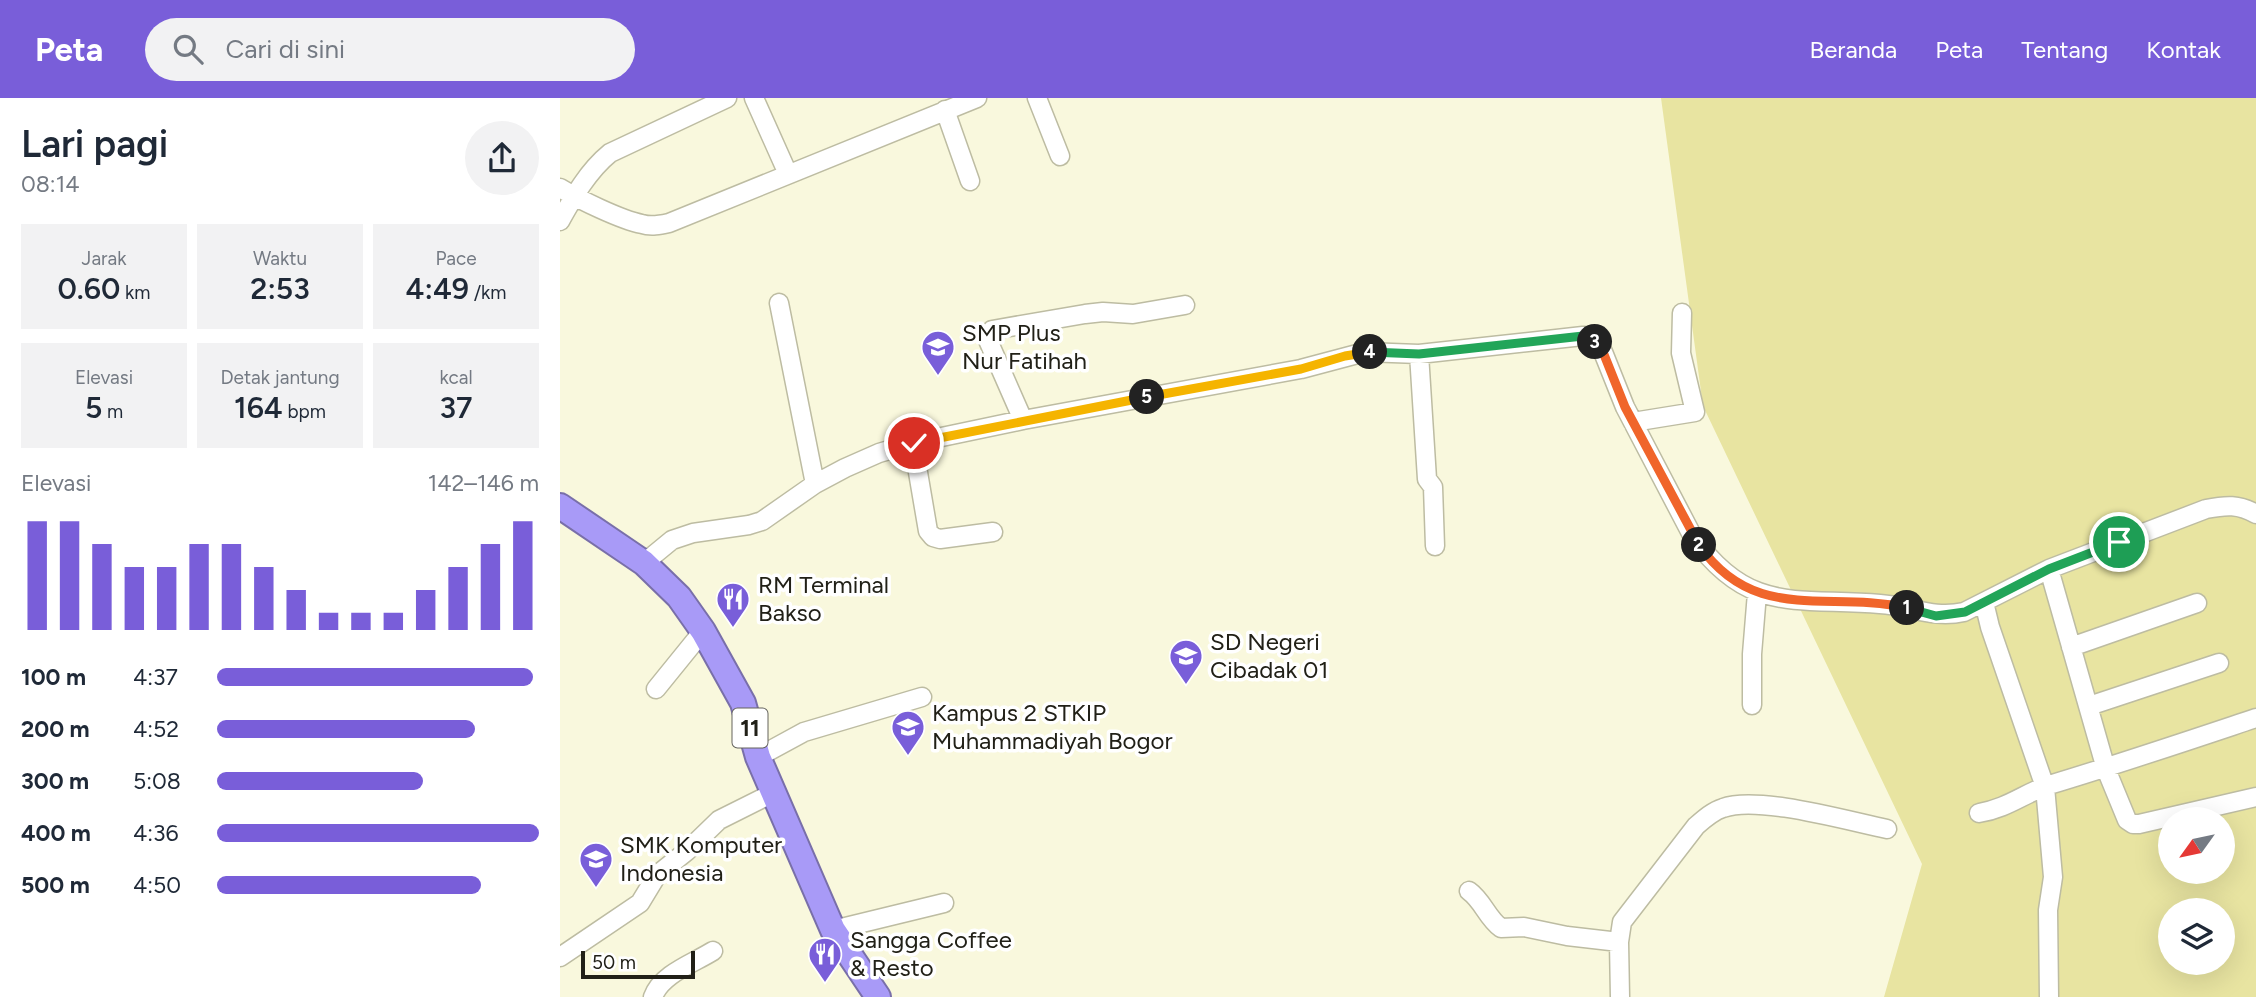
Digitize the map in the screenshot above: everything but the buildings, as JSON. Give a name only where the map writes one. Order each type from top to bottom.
[{"type":"highway","name":"11","points":[[560,506],[644,563],[679,597],[703,631],[743,704],[758,757],[833,930],[878,997]]},
{"type":"street","points":[[560,221],[567,192],[610,153],[727,98]]},
{"type":"street","points":[[754,98],[788,174]]},
{"type":"street","points":[[567,192],[641,224],[655,226],[669,223],[977,98]]},
{"type":"street","points":[[1037,98],[1060,156]]},
{"type":"street","points":[[945,110],[970,181]]},
{"type":"street","points":[[779,303],[815,484]]},
{"type":"street","points":[[1023,420],[987,338],[992,330],[1085,314],[1133,314],[1185,305]]},
{"type":"street","points":[[1633,422],[1695,412],[1681,353],[1682,313]]},
{"type":"street","points":[[644,563],[673,540],[693,533],[762,521],[815,484],[864,458],[914,443],[1023,420],[1301,369],[1365,352],[1419,354],[1569,337],[1590,338],[1603,352],[1633,422],[1706,556],[1740,585],[1757,593],[1812,603],[1881,604],[1936,616],[1965,612],[2049,569],[2206,509],[2225,505],[2243,506],[2256,514]]},
{"type":"street","points":[[1419,354],[1427,479],[1433,487],[1435,546]]},
{"type":"street","points":[[914,443],[928,531],[933,537],[940,539],[993,532]]},
{"type":"street","points":[[2049,569],[2106,769],[2126,820],[2133,824],[2256,797]]},
{"type":"street","points":[[1752,705],[1752,654],[1757,593]]},
{"type":"street","points":[[1984,602],[1990,627],[2045,787],[2053,877],[2048,910],[2049,997]]},
{"type":"street","points":[[2071,647],[2196,603]]},
{"type":"street","points":[[656,689],[703,631]]},
{"type":"street","points":[[2090,706],[2219,663]]},
{"type":"street","points":[[758,757],[804,732],[922,697]]},
{"type":"street","points":[[1979,813],[1999,809],[2045,787],[2256,718]]},
{"type":"street","points":[[560,957],[640,903],[657,875],[719,820],[773,793]]},
{"type":"street","points":[[1620,997],[1619,942],[1622,922],[1696,826],[1721,808],[1756,803],[1887,829]]},
{"type":"street","points":[[1469,891],[1476,896],[1492,922],[1501,928],[1524,927],[1567,936],[1619,942]]},
{"type":"street","points":[[833,930],[944,903]]},
{"type":"street","points":[[653,997],[656,988],[670,976],[713,951]]},
{"type":"shaded area","points":[[1661,98],[2256,98],[2256,997],[1884,997],[1922,864],[1703,406]]},
{"type":"place","name":"SMP Plus Nur Fatihah","points":[[938,377]]},
{"type":"place","name":"RM Terminal Bakso","points":[[733,629]]},
{"type":"place","name":"SD Negeri Cibadak 01","points":[[1186,686]]},
{"type":"place","name":"Kampus 2 STKIP Muhammadiyah Bogor","points":[[908,757]]},
{"type":"place","name":"SMK Komputer Indonesia","points":[[596,889]]},
{"type":"place","name":"Sangga Coffee & Resto","points":[[825,984]]},
{"type":"route","points":[[914,443],[1023,420],[1301,369],[1365,352],[1419,354],[1583,336],[1597,343],[1603,352],[1625,407],[1693,537],[1706,556],[1740,585],[1757,593],[1812,603],[1881,604],[1936,616],[1950,615],[1965,612],[2049,569],[2119,542]]}]
